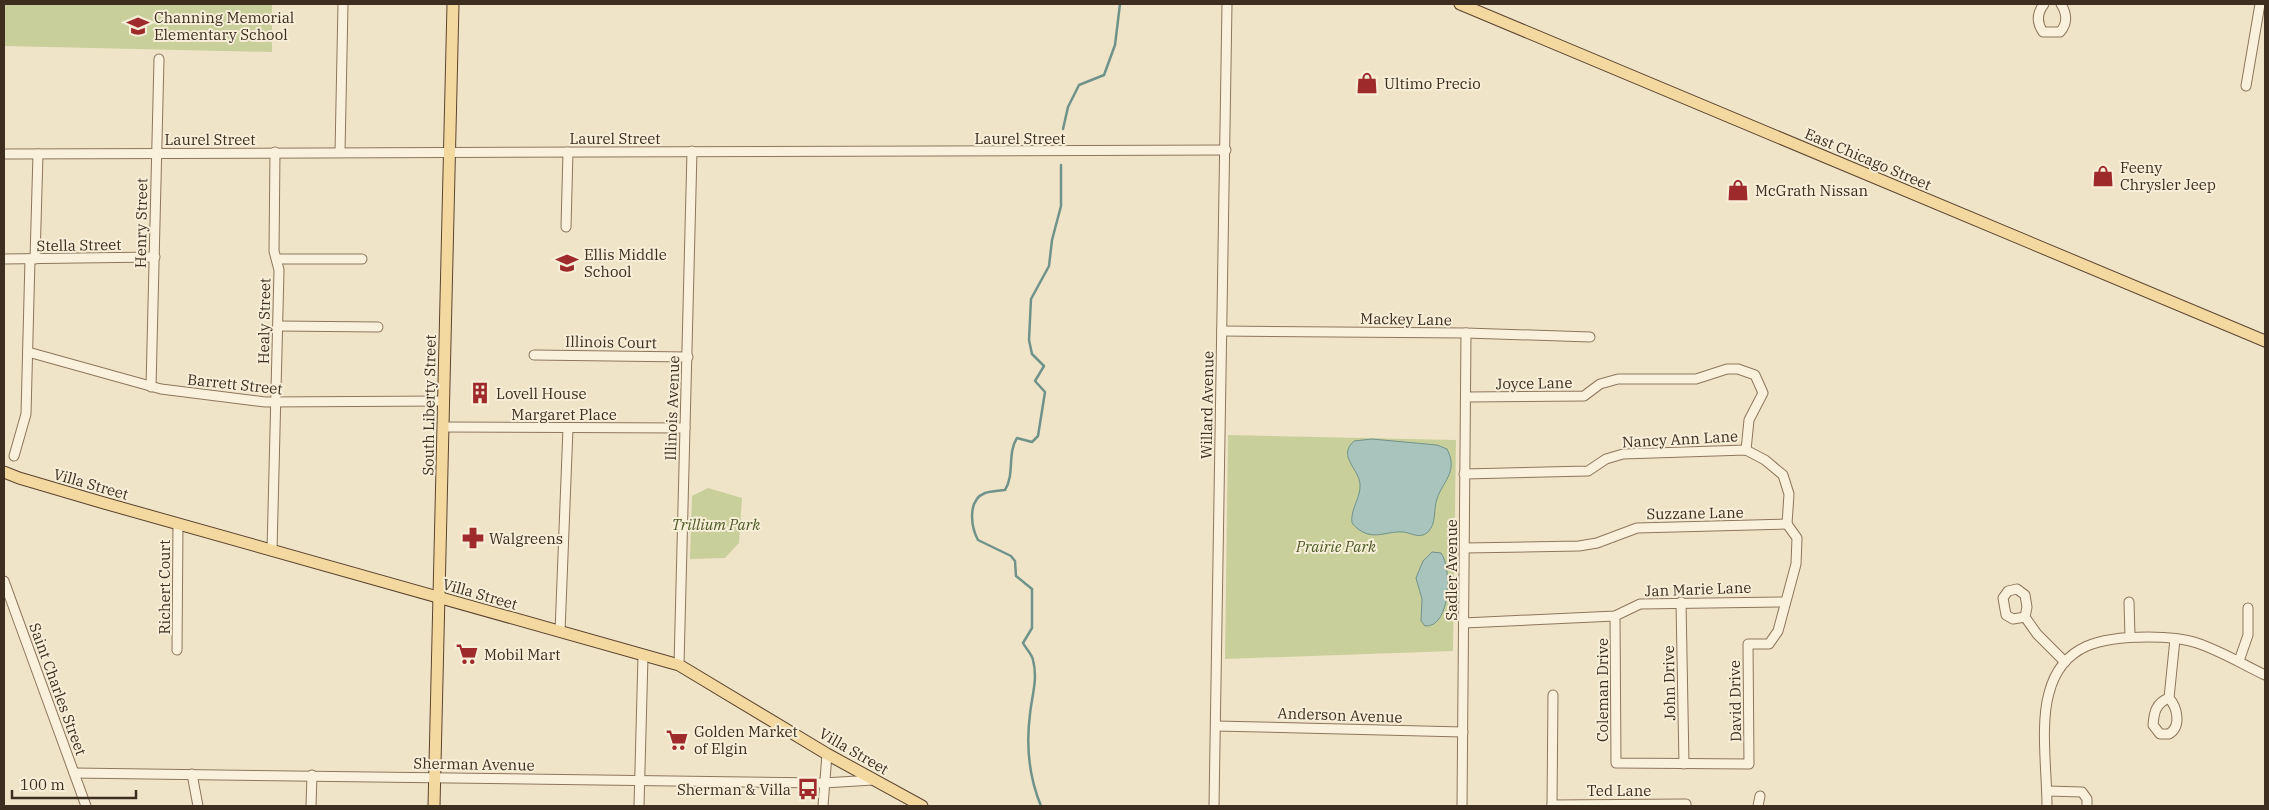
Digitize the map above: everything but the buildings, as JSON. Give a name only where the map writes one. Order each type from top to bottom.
[{"type":"main road","name":"South Liberty Street","points":[[434,806],[453,4]]},
{"type":"main road","name":"East Chicago Street","points":[[1460,4],[2265,341]]},
{"type":"main road","name":"Villa Street","points":[[4,472],[19,478],[272,551],[679,665],[827,754],[922,806]]},
{"type":"street","points":[[340,152],[343,4]]},
{"type":"street","name":"Willard Avenue","points":[[1214,806],[1227,4]]},
{"type":"street","points":[[2044,4],[2039,11],[2039,26],[2043,32],[2051,34],[2060,32],[2066,26],[2066,16],[2060,4]]},
{"type":"street","points":[[2246,86],[2260,4]]},
{"type":"street","name":"Henry Street","points":[[151,386],[159,59]]},
{"type":"street","name":"Laurel Street","points":[[4,154],[692,151],[1117,152],[1226,150]]},
{"type":"street","name":"Illinois Avenue","points":[[679,665],[692,151]]},
{"type":"street","name":"Healy Street","points":[[272,551],[278,326],[277,259],[274,251],[276,152]]},
{"type":"street","points":[[566,227],[568,152]]},
{"type":"street","points":[[14,456],[26,416],[38,154]]},
{"type":"street","name":"Stella Street","points":[[4,259],[155,257]]},
{"type":"street","points":[[277,259],[362,259]]},
{"type":"street","points":[[278,326],[378,327]]},
{"type":"street","name":"Mackey Lane","points":[[1222,331],[1466,333],[1590,337]]},
{"type":"street","name":"Sadler Avenue","points":[[1462,806],[1464,474],[1467,398],[1466,333]]},
{"type":"street","name":"Barrett Street","points":[[28,352],[151,386],[276,403],[444,401]]},
{"type":"street","name":"Illinois Court","points":[[534,355],[688,357]]},
{"type":"street","name":"Joyce Lane","points":[[1467,398],[1584,396],[1600,384],[1618,379],[1696,379],[1727,369],[1738,369],[1755,375],[1763,393],[1749,420],[1746,450]]},
{"type":"street","name":"Margaret Place","points":[[444,428],[685,428]]},
{"type":"street","points":[[560,632],[568,428]]},
{"type":"street","name":"Nancy Ann Lane","points":[[1464,474],[1588,471],[1606,459],[1623,454],[1746,450],[1765,460],[1783,475],[1789,494],[1787,524]]},
{"type":"street","name":"Richert Court","points":[[178,524],[178,650]]},
{"type":"street","points":[[1785,602],[1796,564],[1797,538],[1787,524]]},
{"type":"street","name":"Suzzane Lane","points":[[1464,548],[1579,546],[1597,543],[1637,528],[1787,524]]},
{"type":"street","name":"Saint Charles Street","points":[[4,581],[8,604],[86,806]]},
{"type":"street","name":"John Drive","points":[[1681,602],[1684,764]]},
{"type":"street","name":"Jan Marie Lane","points":[[1464,624],[1615,616],[1640,604],[1785,602]]},
{"type":"street","name":"David Drive","points":[[1684,764],[1749,764],[1748,644],[1770,644],[1778,631],[1785,602]]},
{"type":"street","points":[[2129,602],[2130,637]]},
{"type":"street","points":[[2239,661],[2248,635],[2248,608]]},
{"type":"street","name":"Coleman Drive","points":[[1615,616],[1616,763],[1684,764]]},
{"type":"street","points":[[2025,618],[2037,634],[2065,662]]},
{"type":"street","points":[[2047,806],[2047,701],[2053,681],[2065,662],[2090,644],[2112,637],[2175,639],[2195,642],[2239,661],[2265,675]]},
{"type":"street","points":[[2168,698],[2175,639]]},
{"type":"street","points":[[639,806],[643,656]]},
{"type":"street","points":[[1552,805],[1553,695]]},
{"type":"street","name":"Anderson Avenue","points":[[1216,726],[1463,732]]},
{"type":"street","points":[[823,806],[827,754]]},
{"type":"street","name":"Sherman Avenue","points":[[74,772],[824,783],[872,780]]},
{"type":"street","points":[[192,774],[198,806]]},
{"type":"street","points":[[311,806],[312,775]]},
{"type":"street","points":[[2047,791],[2082,792],[2087,799],[2087,806]]},
{"type":"street","points":[[1758,806],[1760,796]]},
{"type":"street","name":"Ted Lane","points":[[1552,805],[1686,805]]},
{"type":"green space","name":"Channing Memorial Elementary School","points":[[4,4],[272,4],[272,52],[4,46]]},
{"type":"green space","name":"Prairie Park","points":[[1228,435],[1456,440],[1453,651],[1225,659]]},
{"type":"green space","name":"Trillium Park","points":[[708,488],[742,498],[739,543],[725,558],[690,559],[692,496]]},
{"type":"water","points":[[1372,439],[1437,445],[1447,449],[1451,464],[1450,470],[1437,499],[1433,525],[1425,534],[1418,536],[1398,532],[1372,535],[1361,531],[1352,523],[1360,484],[1359,478],[1348,457],[1349,447],[1354,441]]},
{"type":"water","points":[[1432,552],[1441,553],[1445,560],[1448,583],[1447,596],[1440,617],[1434,624],[1425,626],[1421,621],[1422,599],[1416,578],[1423,561]]},
{"type":"waterway","points":[[1063,129],[1068,107],[1079,85],[1104,75],[1115,45],[1120,4]]},
{"type":"waterway","points":[[1041,806],[1031,772],[1029,749],[1029,726],[1035,680],[1034,667],[1033,660],[1023,643],[1032,628],[1032,589],[1016,576],[1015,561],[1011,556],[978,540],[972,521],[972,514],[975,501],[979,496],[987,492],[1005,490],[1010,477],[1012,450],[1017,438],[1032,442],[1038,436],[1045,392],[1035,381],[1044,366],[1032,354],[1029,340],[1031,299],[1049,266],[1052,240],[1061,206],[1061,165]]},
{"type":"place","name":"Channing Memorial Elementary School","points":[[138,26]]},
{"type":"place","name":"Ultimo Precio","points":[[1367,83]]},
{"type":"place","name":"Feeny Chrysler Jeep","points":[[2103,176]]},
{"type":"place","name":"McGrath Nissan","points":[[1738,190]]},
{"type":"place","name":"Ellis Middle School","points":[[567,263]]},
{"type":"place","name":"Lovell House","points":[[480,393]]},
{"type":"place","name":"Walgreens","points":[[473,538]]},
{"type":"place","name":"Mobil Mart","points":[[467,654]]},
{"type":"place","name":"Golden Market of Elgin","points":[[677,740]]},
{"type":"place","name":"Sherman & Villa","points":[[808,789]]}]
